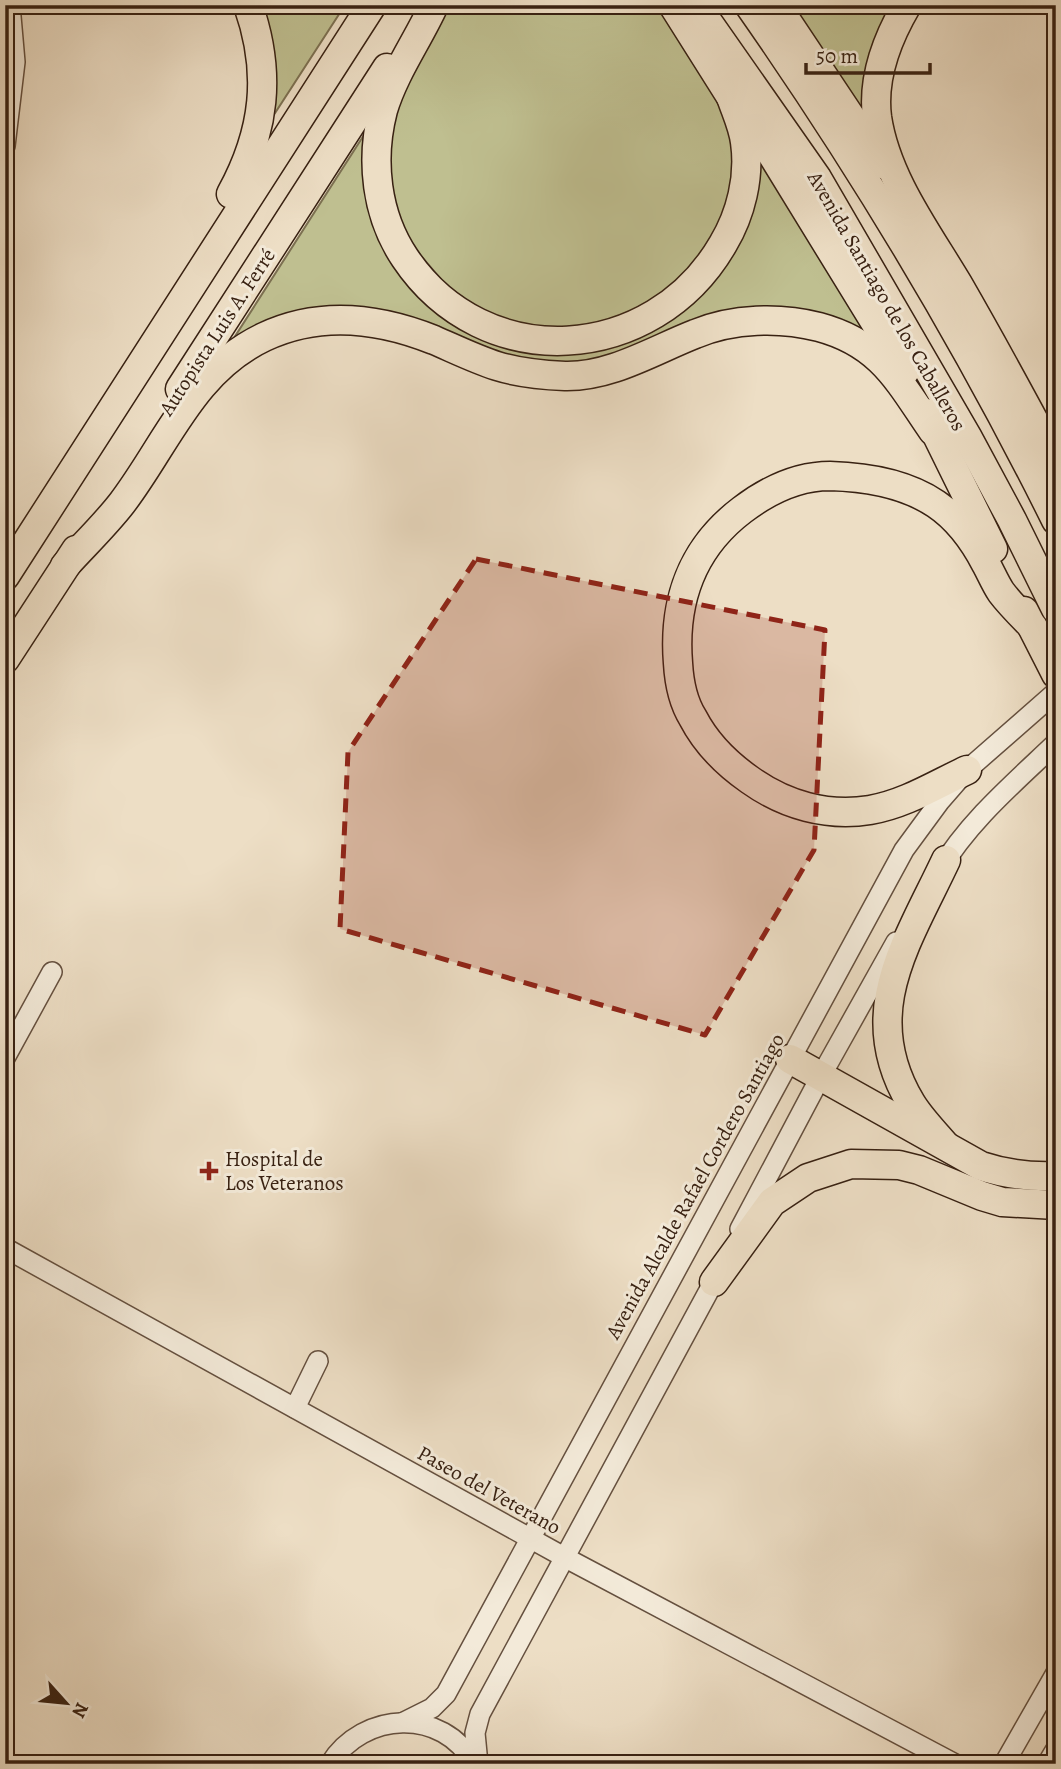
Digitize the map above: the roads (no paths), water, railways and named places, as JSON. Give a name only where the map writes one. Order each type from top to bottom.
[{"type":"highway","points":[[168,321],[175,282],[239,180],[258,124],[262,103],[262,58],[248,5]]},
{"type":"highway","points":[[5,576],[372,5]]},
{"type":"highway","name":"Autopista Luis A. Ferré","points":[[5,659],[428,5]]},
{"type":"highway","points":[[434,5],[397,77],[383,111],[377,150],[379,193],[391,233],[423,282],[452,308],[471,320],[509,335],[553,342],[600,336],[659,312],[680,297],[701,276],[737,216],[745,183],[745,139],[731,97]]},
{"type":"highway","points":[[673,5],[731,97],[754,125],[874,318],[920,398],[933,431],[1056,674]]},
{"type":"highway","name":"Avenida Santiago de los Caballeros","points":[[696,5],[817,178],[968,438],[1056,610]]},
{"type":"highway","name":"Avenida Santiago de los Caballeros","points":[[749,5],[913,259],[1002,417],[1056,520]]},
{"type":"highway","points":[[776,5],[878,160],[896,179]]},
{"type":"highway","points":[[907,5],[887,43],[880,67],[877,115],[881,136],[896,179],[989,338],[1056,462]]},
{"type":"highway","points":[[65,566],[122,503],[181,411],[218,367],[261,338],[299,324],[354,321],[391,326],[499,367],[520,372],[569,376],[610,368],[695,334],[731,323],[771,321],[807,324],[838,335],[877,356],[895,374],[933,431]]},
{"type":"highway","points":[[1032,417],[1056,434]]},
{"type":"highway","points":[[967,770],[903,801],[869,810],[845,811],[802,806],[769,792],[741,774],[721,757],[692,718],[679,674],[676,628],[686,586],[696,561],[724,524],[760,496],[811,478],[866,478],[902,487],[949,513],[984,561],[1000,591],[1033,627]]},
{"type":"highway","points":[[944,1144],[912,1105],[903,1088],[893,1066],[886,1029],[888,997],[894,975],[946,860]]},
{"type":"highway","points":[[790,1059],[981,1166],[1024,1176],[1056,1176]]},
{"type":"highway","points":[[714,1282],[772,1202],[808,1178],[851,1164],[899,1165],[1002,1202],[1056,1205]]},
{"type":"street","points":[[5,146],[15,62],[10,5]]},
{"type":"street","name":"Avenida Alcalde Rafael Cordero Santiago","points":[[404,1722],[432,1708],[446,1693],[904,849],[967,770],[1056,692]]},
{"type":"street","points":[[476,1764],[475,1733],[480,1714],[887,957],[946,860],[987,808],[1056,743]]},
{"type":"street","points":[[5,1058],[52,972]]},
{"type":"street","name":"Paseo del Veterano","points":[[5,1248],[564,1557],[955,1764]]},
{"type":"street","points":[[295,1408],[318,1361]]},
{"type":"street","points":[[1004,1764],[1056,1673]]},
{"type":"street","points":[[330,1764],[345,1744],[358,1734],[373,1727],[404,1722],[428,1726],[449,1736],[476,1764]]},
{"type":"street","points":[[1056,1749],[1051,1759],[1056,1762]]},
{"type":"place","name":"Hospital de Los Veteranos","points":[[209,1171]]}]
